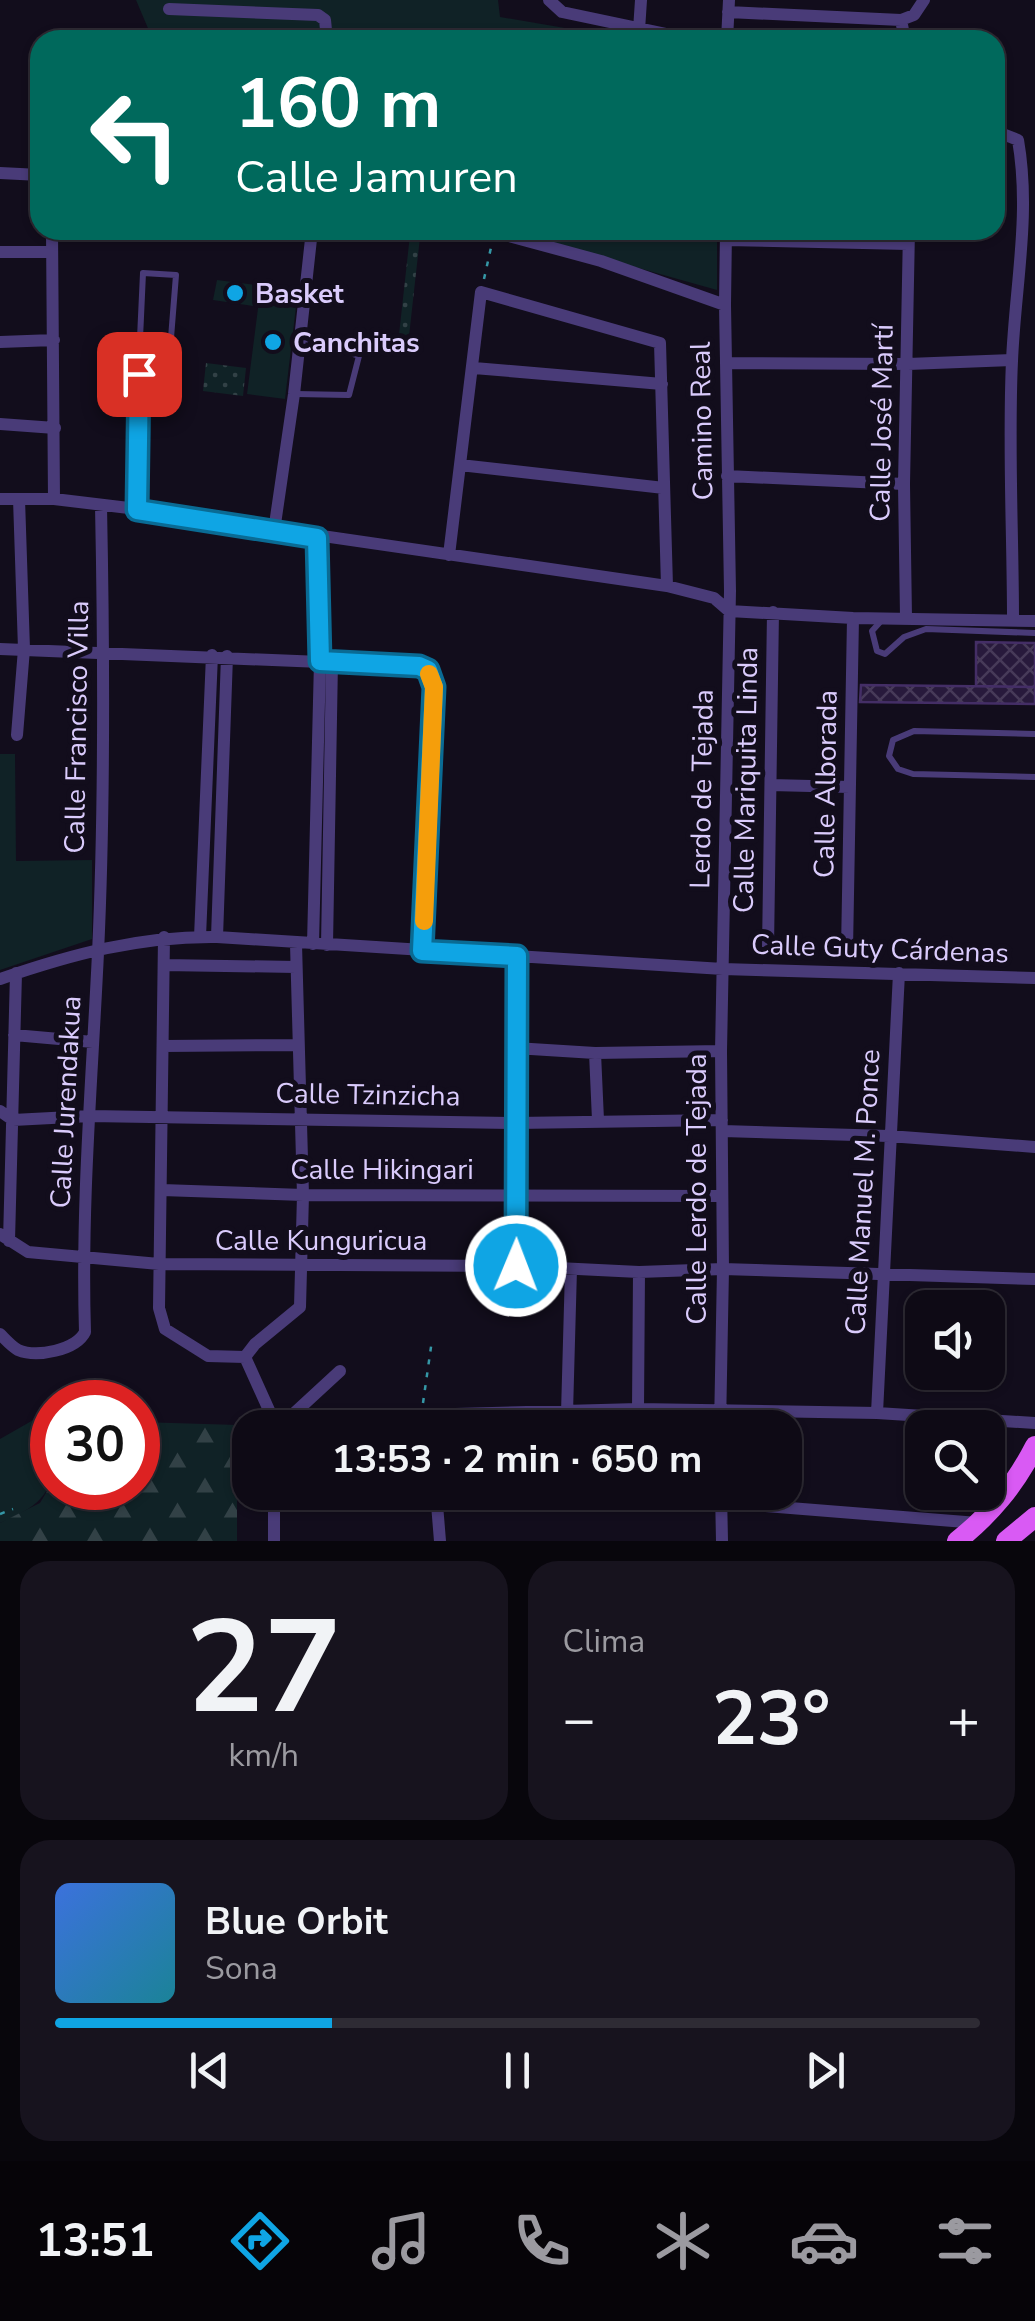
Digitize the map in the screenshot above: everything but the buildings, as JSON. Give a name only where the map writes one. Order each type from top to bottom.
[{"type":"main road","points":[[957,1541],[1009,1492],[1035,1446]]},
{"type":"main road","points":[[1006,1541],[1035,1517]]},
{"type":"street","points":[[549,2],[562,12],[639,30],[641,0]]},
{"type":"street","points":[[804,16],[805,0]]},
{"type":"street","points":[[728,6],[804,16],[902,20],[914,14],[924,0]]},
{"type":"street","points":[[169,9],[318,15],[326,30]]},
{"type":"street","points":[[902,20],[904,30]]},
{"type":"street","points":[[1005,135],[1018,140],[1023,239],[1012,360],[1014,620]]},
{"type":"street","points":[[0,173],[30,174]]},
{"type":"street","points":[[1023,239],[1035,249]]},
{"type":"street","points":[[52,240],[54,499]]},
{"type":"street","points":[[274,531],[311,240]]},
{"type":"street","points":[[523,240],[724,304]]},
{"type":"street","name":"Camino Real","points":[[726,240],[729,611]]},
{"type":"street","name":"Calle José Martí","points":[[906,617],[904,484],[909,240]]},
{"type":"street","points":[[0,252],[52,252]]},
{"type":"street","points":[[449,555],[481,292],[660,344],[667,586]]},
{"type":"street","points":[[0,342],[54,340]]},
{"type":"street","points":[[726,363],[1012,360]]},
{"type":"street","points":[[474,368],[662,384]]},
{"type":"street","points":[[0,424],[55,428]]},
{"type":"street","points":[[460,465],[664,488]]},
{"type":"street","points":[[727,476],[904,484]]},
{"type":"street","points":[[17,735],[24,649],[19,499]]},
{"type":"street","points":[[0,500],[54,499],[667,586],[714,598],[729,611],[1035,621]]},
{"type":"street","name":"Calle Francisco Villa","points":[[98,948],[104,653],[101,506]]},
{"type":"street","points":[[317,538],[326,661],[320,945]]},
{"type":"street","name":"Lerdo de Tejada","points":[[722,969],[729,611]]},
{"type":"street","name":"Calle Mariquita Linda","points":[[768,948],[773,612]]},
{"type":"street","name":"Calle Alborada","points":[[847,950],[853,618]]},
{"type":"street","points":[[0,649],[220,655],[419,666],[428,670],[434,687],[422,951]]},
{"type":"street","points":[[200,937],[206,802],[220,655]]},
{"type":"street","points":[[217,937],[222,803],[220,655]]},
{"type":"street","points":[[771,786],[850,787]]},
{"type":"street","points":[[206,802],[222,803]]},
{"type":"street","points":[[164,937],[159,1308],[165,1329],[208,1356],[245,1357]]},
{"type":"street","name":"Calle Guty Cárdenas","points":[[0,978],[98,948],[164,937],[217,937],[722,969],[1035,978]]},
{"type":"street","points":[[245,1357],[300,1307],[303,1195],[296,944]]},
{"type":"street","name":"Calle Jurendakua","points":[[4,1338],[15,1349],[27,1352],[56,1349],[81,1339],[85,1332],[82,1258],[98,948]]},
{"type":"street","points":[[516,1266],[517,956]]},
{"type":"street","points":[[164,965],[296,967]]},
{"type":"street","name":"Calle Lerdo de Tejada","points":[[720,1410],[722,969]]},
{"type":"street","name":"Calle Manuel M. Ponce","points":[[877,1413],[899,973]]},
{"type":"street","points":[[4,1237],[13,1120],[7,1054],[14,1036],[16,974]]},
{"type":"street","points":[[14,1036],[94,1042]]},
{"type":"street","points":[[163,1046],[298,1045]]},
{"type":"street","points":[[515,1048],[595,1053],[720,1051]]},
{"type":"street","points":[[595,1053],[598,1120]]},
{"type":"street","points":[[0,1111],[13,1120]]},
{"type":"street","name":"Calle Tzinzicha","points":[[13,1120],[162,1116],[516,1123],[598,1120],[1035,1146]]},
{"type":"street","name":"Calle Hikingari","points":[[162,1190],[303,1195],[722,1196]]},
{"type":"street","name":"Calle Kunguricua","points":[[4,1237],[28,1252],[159,1264],[516,1266],[639,1272],[723,1269],[1035,1279]]},
{"type":"street","points":[[567,1410],[570,1269]]},
{"type":"street","points":[[638,1409],[639,1272]]},
{"type":"street","points":[[245,1357],[268,1410]]},
{"type":"street","points":[[298,1410],[340,1371]]},
{"type":"street","points":[[614,1410],[720,1410]]},
{"type":"street","points":[[802,1412],[1032,1425]]},
{"type":"street","points":[[802,1509],[980,1523]]},
{"type":"street","points":[[274,1510],[274,1541]]},
{"type":"street","points":[[437,1510],[440,1541]]},
{"type":"street","points":[[721,1510],[722,1541]]},
{"type":"lane","points":[[137,510],[140,360],[143,273],[176,275],[168,363],[140,360]]},
{"type":"lane","points":[[294,394],[349,395],[359,356],[301,337]]},
{"type":"lane","points":[[886,618],[872,631],[877,651],[884,654],[904,638],[926,629],[1035,633]]},
{"type":"lane","points":[[1035,734],[914,731],[893,740],[889,756],[898,769],[913,774],[1035,777]]},
{"type":"path","points":[[481,292],[490,240]]},
{"type":"path","points":[[428,1410],[432,1340]]},
{"type":"path","points":[[0,1514],[13,1509]]},
{"type":"green space","points":[[136,0],[498,0],[500,17],[576,30],[149,30]]},
{"type":"green space","points":[[409,240],[420,240],[408,345],[398,344]]},
{"type":"green space","points":[[539,240],[717,240],[717,290]]},
{"type":"green space","name":"Basket","points":[[217,280],[256,285],[253,306],[213,300]]},
{"type":"green space","name":"Canchitas","points":[[261,285],[298,290],[285,399],[247,394]]},
{"type":"green space","points":[[206,363],[246,368],[243,396],[203,391]]},
{"type":"green space","points":[[0,754],[15,754],[16,861],[92,860],[92,939],[0,970]]},
{"type":"green space","points":[[30,1422],[30,1507],[0,1523],[0,1439]]},
{"type":"green space","points":[[160,1423],[232,1425],[232,1510],[237,1510],[237,1541],[0,1541],[0,1523],[30,1508],[160,1510]]},
{"type":"slow traffic","points":[[424,921],[434,687],[429,674]]},
{"type":"place","name":"Basket","points":[[235,293]]},
{"type":"place","name":"Canchitas","points":[[273,342]]},
{"type":"route","points":[[139,374],[137,510],[317,538],[320,661],[419,666],[428,670],[434,687],[422,951],[517,956],[516,1266]]}]
